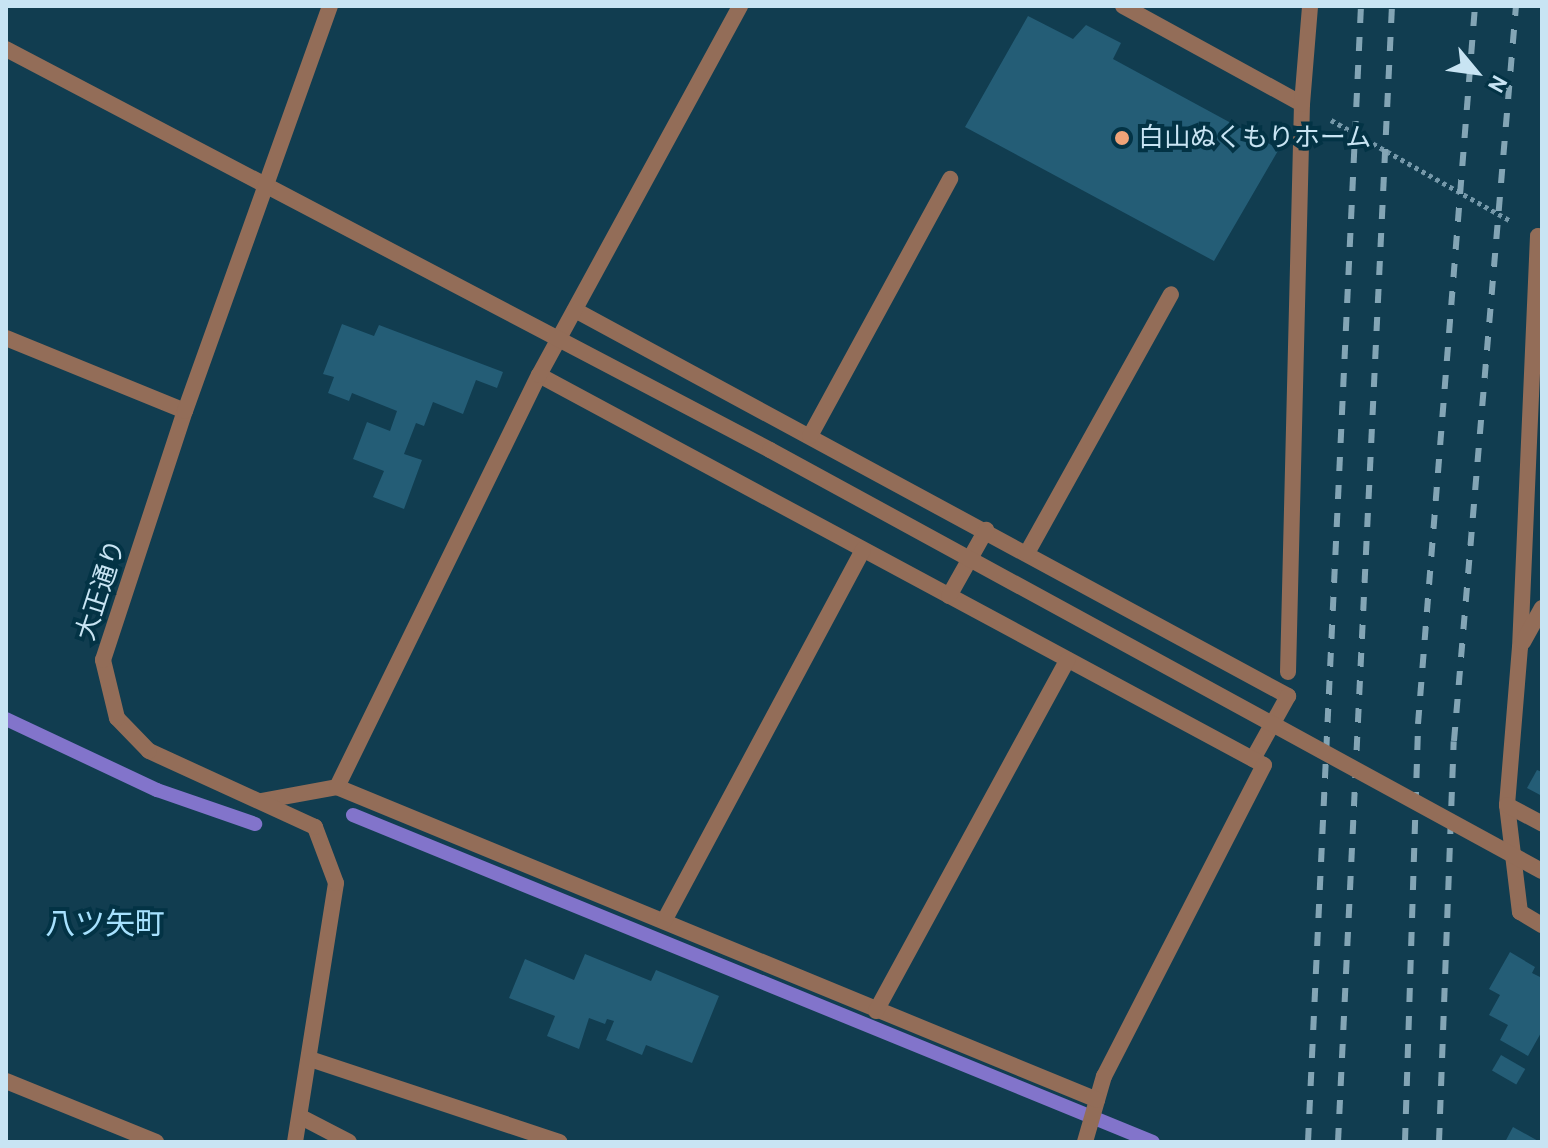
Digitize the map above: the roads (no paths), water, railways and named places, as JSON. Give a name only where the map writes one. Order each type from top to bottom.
[{"type":"street","name":"大正通り","points":[[295,1142],[336,883],[315,827],[149,751],[117,718],[103,660],[185,411],[330,6]]},
{"type":"street","points":[[337,787],[539,375],[740,6]]},
{"type":"street","points":[[1123,6],[1302,104]]},
{"type":"street","points":[[1288,672],[1302,104],[1310,6]]},
{"type":"street","points":[[6,49],[557,342],[770,450],[1542,871]]},
{"type":"street","points":[[810,436],[950,179]]},
{"type":"street","points":[[1540,237],[1520,647],[1507,805],[1520,912],[1542,925]]},
{"type":"street","points":[[1027,553],[1171,294]]},
{"type":"street","points":[[575,310],[1288,696],[1253,759]]},
{"type":"street","points":[[6,338],[185,411]]},
{"type":"street","points":[[539,375],[1264,765],[1104,1076],[1087,1135]]},
{"type":"street","points":[[949,596],[986,530]]},
{"type":"street","points":[[664,921],[863,550]]},
{"type":"street","points":[[1520,647],[1542,608]]},
{"type":"street","points":[[876,1011],[1067,660]]},
{"type":"street","points":[[261,801],[337,787],[1096,1103]]},
{"type":"street","points":[[1507,805],[1542,824]]},
{"type":"street","points":[[310,1059],[535,1138],[560,1142]]},
{"type":"street","points":[[6,1081],[156,1142]]},
{"type":"street","points":[[301,1117],[349,1142]]},
{"type":"waterway","points":[[6,719],[157,790],[255,824]]},
{"type":"waterway","points":[[353,815],[1153,1142]]},
{"type":"railway","points":[[1308,1142],[1361,6]]},
{"type":"railway","points":[[1338,1142],[1392,6]]},
{"type":"railway","points":[[1405,1142],[1418,724],[1475,6]]},
{"type":"railway","points":[[1439,1142],[1454,741],[1516,6]]},
{"type":"place","name":"白山ぬくもりホーム","points":[[1122,138]]},
{"type":"district","name":"八ツ矢町","points":[[105,924]]}]
